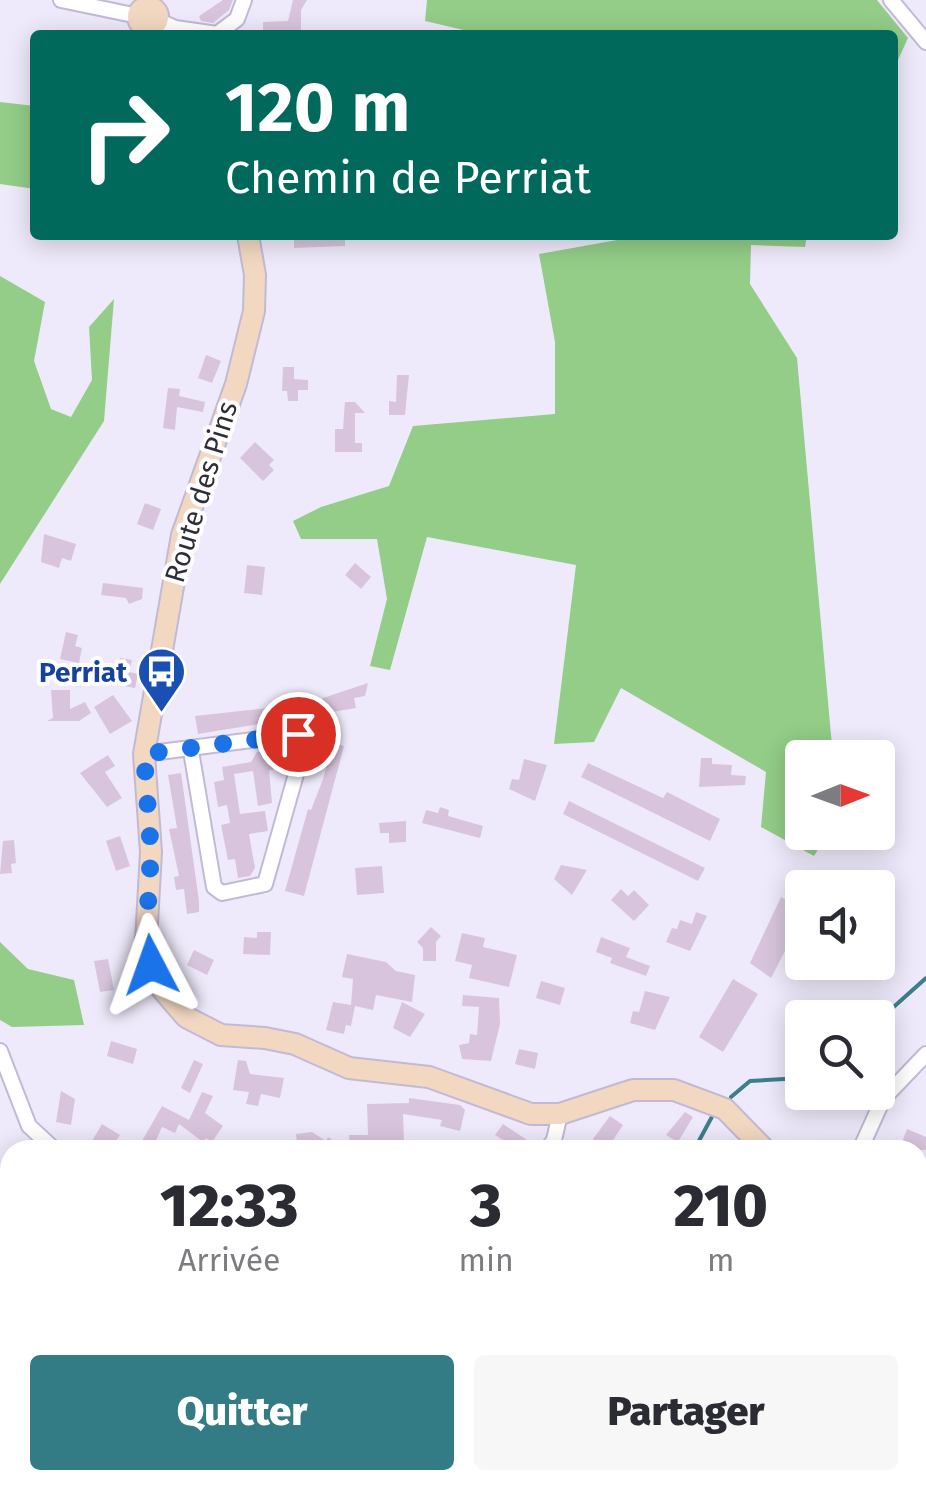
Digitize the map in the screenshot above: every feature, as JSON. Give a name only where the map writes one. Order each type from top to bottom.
[{"type":"street","points":[[62,0],[189,30]]},
{"type":"street","points":[[223,30],[238,19],[244,0]]},
{"type":"street","points":[[890,0],[926,42]]},
{"type":"street","name":"Route des Pins","points":[[249,240],[255,275],[254,311],[236,384],[182,535],[144,754],[151,852],[146,941],[162,989],[186,1017],[222,1035],[295,1044],[349,1068],[429,1077],[531,1114],[560,1114],[632,1090],[674,1090],[725,1109],[755,1140]]},
{"type":"street","points":[[144,754],[298,734],[298,768],[264,884],[258,888],[222,894],[214,887],[190,751]]},
{"type":"street","points":[[0,1050],[29,1126],[44,1140]]},
{"type":"street","points":[[865,1140],[883,1099],[926,1054]]},
{"type":"street","points":[[554,1140],[560,1114]]},
{"type":"green space","points":[[427,0],[877,0],[908,38],[898,60],[898,30],[464,30],[425,21]]},
{"type":"green space","points":[[0,102],[30,105],[30,188],[0,184]]},
{"type":"green space","points":[[617,240],[806,240],[805,247],[751,245],[750,284],[797,358],[831,740],[785,740],[785,840],[761,827],[766,772],[621,688],[594,742],[554,744],[576,565],[427,537],[390,670],[370,666],[387,599],[377,539],[301,539],[293,521],[321,507],[389,486],[413,426],[555,414],[555,342],[539,254]]},
{"type":"green space","points":[[0,276],[45,302],[34,361],[51,409],[71,417],[92,380],[89,327],[114,299],[104,421],[0,584]]},
{"type":"green space","points":[[0,942],[28,969],[74,980],[84,1025],[12,1027],[0,1020]]},
{"type":"building","points":[[223,0],[233,0],[229,10],[213,23],[201,21],[199,16]]},
{"type":"building","points":[[293,0],[307,0],[301,10],[301,30],[263,30],[263,22],[288,21]]},
{"type":"building","points":[[294,240],[345,240],[345,246],[294,248]]},
{"type":"building","points":[[206,355],[221,361],[212,383],[198,378]]},
{"type":"building","points":[[283,367],[294,367],[294,379],[308,380],[308,390],[298,390],[298,401],[288,401],[287,391],[282,391]]},
{"type":"building","points":[[397,375],[409,375],[405,415],[389,415],[389,401],[396,402]]},
{"type":"building","points":[[168,388],[180,389],[179,396],[205,402],[203,412],[177,407],[175,430],[163,428]]},
{"type":"building","points":[[345,402],[355,402],[365,413],[355,413],[355,443],[362,443],[362,452],[335,452],[335,429],[343,429]]},
{"type":"building","points":[[255,442],[274,460],[269,465],[274,470],[263,481],[240,458]]},
{"type":"building","points":[[145,503],[161,509],[153,530],[137,524]]},
{"type":"building","points":[[44,534],[76,544],[71,561],[62,558],[59,568],[41,562]]},
{"type":"building","points":[[355,563],[371,577],[361,589],[345,575]]},
{"type":"building","points":[[247,565],[265,567],[262,595],[244,593]]},
{"type":"building","points":[[103,583],[143,588],[142,599],[129,604],[126,598],[101,595]]},
{"type":"building","points":[[66,632],[78,635],[75,646],[82,648],[79,663],[60,659]]},
{"type":"building","points":[[120,658],[132,660],[129,672],[138,674],[135,688],[114,684]]},
{"type":"building","points":[[368,683],[365,696],[354,698],[356,708],[198,734],[195,716],[305,704]]},
{"type":"building","points":[[51,690],[70,690],[70,709],[85,702],[91,713],[79,721],[47,721],[53,718]]},
{"type":"building","points":[[113,695],[132,721],[110,734],[94,707]]},
{"type":"building","points":[[326,741],[344,746],[304,896],[285,891],[308,809],[311,810],[323,779],[329,757],[322,755]]},
{"type":"building","points":[[280,749],[282,761],[274,762],[275,769],[269,770],[272,803],[258,806],[253,771],[234,774],[240,814],[265,811],[268,831],[249,834],[255,868],[250,876],[238,878],[235,859],[228,860],[221,825],[230,823],[227,805],[218,807],[214,782],[224,780],[222,767],[251,762],[257,752]]},
{"type":"building","points":[[108,755],[115,766],[105,772],[122,798],[107,807],[80,773]]},
{"type":"building","points":[[701,758],[712,758],[712,764],[732,765],[731,775],[746,776],[745,785],[699,787]]},
{"type":"building","points":[[524,759],[547,765],[535,801],[509,789],[512,779],[519,780]]},
{"type":"building","points":[[588,763],[663,798],[667,792],[720,819],[710,841],[581,777]]},
{"type":"building","points":[[181,773],[199,901],[199,912],[187,914],[184,889],[176,890],[174,877],[179,876],[169,829],[177,828],[168,775]]},
{"type":"building","points":[[569,801],[705,868],[698,881],[563,814]]},
{"type":"building","points":[[440,807],[449,810],[448,816],[483,826],[480,838],[422,823],[426,810],[438,813]]},
{"type":"building","points":[[406,821],[406,842],[389,843],[389,833],[380,833],[379,823]]},
{"type":"building","points":[[120,836],[130,866],[116,871],[106,841]]},
{"type":"building","points":[[14,840],[16,863],[11,864],[12,873],[0,874],[3,841]]},
{"type":"building","points":[[561,865],[587,870],[572,895],[554,879]]},
{"type":"building","points":[[382,866],[384,893],[357,895],[355,868]]},
{"type":"building","points":[[621,889],[628,896],[634,890],[649,905],[634,921],[611,900]]},
{"type":"building","points":[[781,897],[785,899],[785,951],[771,978],[750,963]]},
{"type":"building","points":[[696,912],[707,916],[690,951],[666,942],[680,920],[692,924]]},
{"type":"building","points":[[431,927],[441,936],[436,942],[436,961],[423,961],[423,948],[417,942]]},
{"type":"building","points":[[257,932],[271,932],[270,955],[243,954],[244,937],[257,938]]},
{"type":"building","points":[[462,933],[485,938],[483,947],[517,955],[509,987],[469,978],[472,965],[455,961]]},
{"type":"building","points":[[601,937],[630,948],[626,957],[650,966],[646,976],[610,963],[612,958],[596,952]]},
{"type":"building","points":[[194,950],[214,960],[207,975],[187,965]]},
{"type":"building","points":[[347,954],[386,962],[396,971],[415,975],[412,1002],[376,995],[373,1010],[355,1006],[351,1026],[346,1025],[344,1034],[326,1030],[333,1002],[351,1005],[353,979],[342,977]]},
{"type":"building","points":[[108,959],[114,990],[100,992],[94,961]]},
{"type":"building","points":[[733,979],[758,994],[723,1052],[699,1037]]},
{"type":"building","points":[[541,981],[565,988],[560,1005],[536,998]]},
{"type":"building","points":[[645,991],[670,997],[655,1030],[630,1023],[633,1011],[639,1012]]},
{"type":"building","points":[[463,995],[499,998],[500,1024],[491,1061],[462,1059],[459,1045],[469,1043],[470,1034],[477,1035],[479,1007],[462,1006]]},
{"type":"building","points":[[402,1002],[425,1014],[410,1037],[393,1028]]},
{"type":"building","points":[[111,1041],[137,1049],[133,1064],[107,1056]]},
{"type":"building","points":[[519,1049],[538,1053],[535,1069],[515,1064]]},
{"type":"building","points":[[194,1060],[203,1064],[190,1093],[181,1088]]},
{"type":"building","points":[[238,1060],[246,1061],[250,1074],[284,1078],[280,1098],[261,1094],[258,1106],[246,1104],[249,1092],[233,1090]]},
{"type":"building","points":[[61,1091],[75,1099],[71,1125],[56,1122]]},
{"type":"building","points":[[202,1092],[213,1096],[205,1113],[223,1126],[213,1140],[200,1140],[179,1124],[175,1133],[162,1127],[156,1140],[143,1140],[162,1106],[189,1120]]},
{"type":"building","points":[[409,1098],[460,1105],[465,1110],[460,1131],[440,1126],[442,1120],[403,1114],[404,1140],[349,1140],[349,1135],[368,1135],[367,1104],[409,1103]]},
{"type":"building","points":[[685,1112],[693,1117],[679,1140],[666,1135]]},
{"type":"building","points":[[610,1116],[623,1125],[613,1140],[593,1139]]},
{"type":"building","points":[[102,1124],[120,1135],[117,1140],[93,1140]]},
{"type":"building","points":[[503,1124],[527,1140],[503,1140],[495,1135]]},
{"type":"building","points":[[907,1129],[926,1137],[926,1140],[903,1140]]},
{"type":"building","points":[[312,1132],[324,1140],[297,1140],[296,1134]]},
{"type":"waterway","points":[[895,1006],[926,978]]},
{"type":"waterway","points":[[731,1097],[750,1081],[785,1079]]},
{"type":"waterway","points":[[699,1140],[714,1113]]},
{"type":"place","name":"Perriat","points":[[162,714]]},
{"type":"route","points":[[151,965],[146,941],[151,852],[144,754],[170,754],[298,734]]}]
